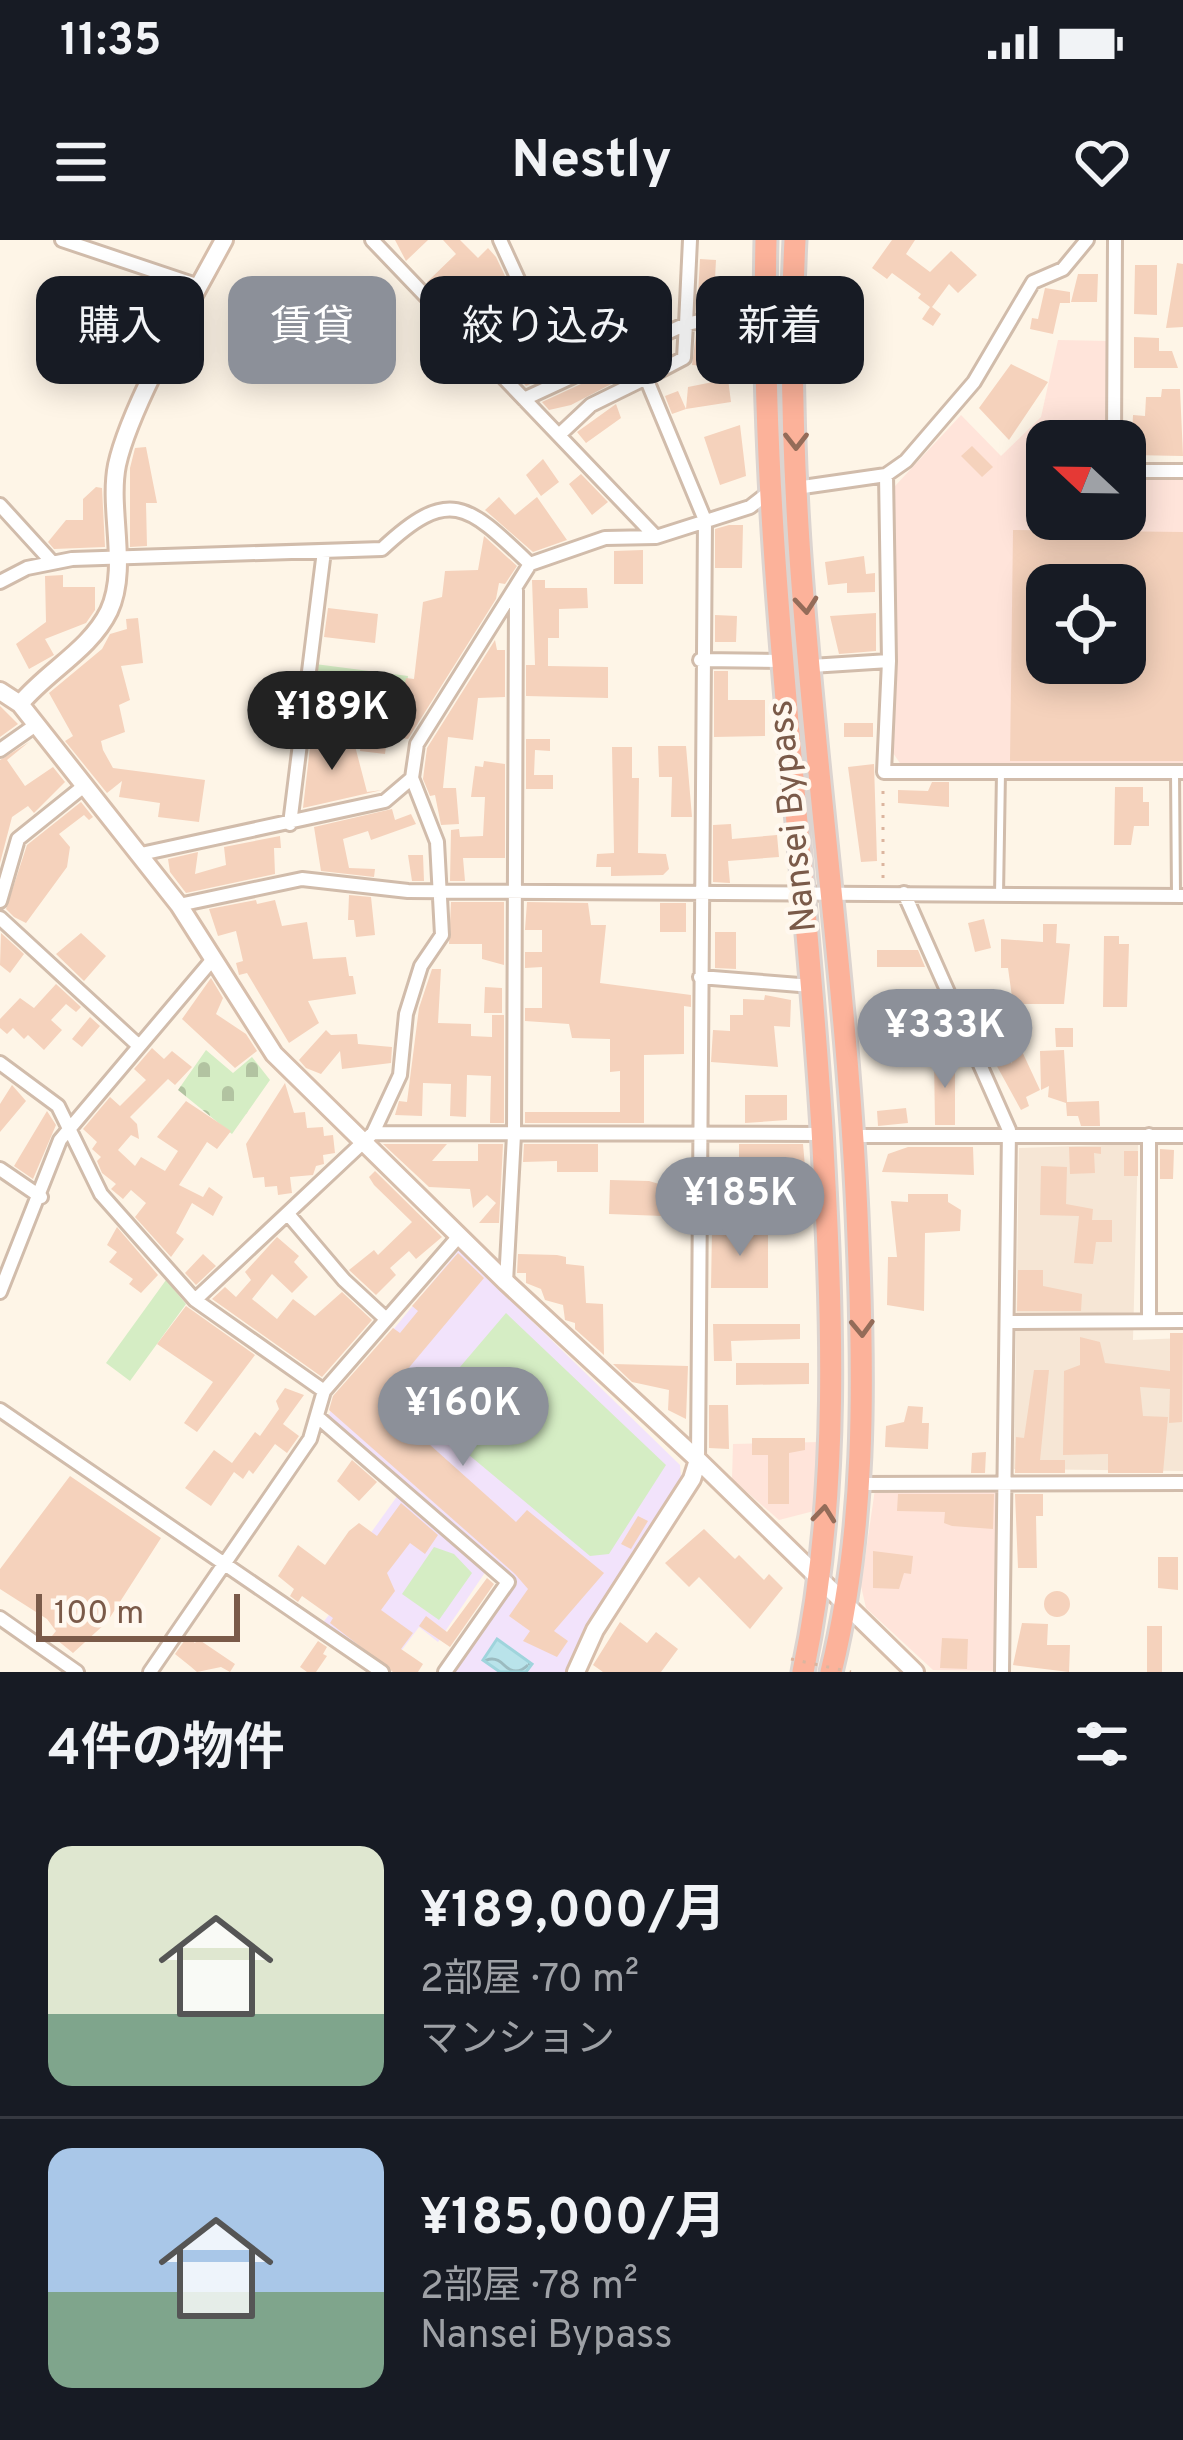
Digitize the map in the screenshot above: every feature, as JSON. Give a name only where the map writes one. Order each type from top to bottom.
[{"type":"highway","name":"Nansei Bypass","points":[[766,240],[766,276]]},
{"type":"highway","name":"Nansei Bypass","points":[[795,240],[796,488],[856,1136],[863,1357],[859,1484],[831,1672]]},
{"type":"highway","name":"Nansei Bypass","points":[[766,384],[768,493],[814,986],[834,1337],[818,1574],[797,1665]]},
{"type":"main road","points":[[204,278],[224,240]]},
{"type":"main road","points":[[20,704],[40,679],[79,650],[108,613],[117,465],[155,384]]},
{"type":"main road","points":[[0,691],[20,704],[141,854],[274,1054],[369,1136],[459,1236],[818,1574],[913,1671]]},
{"type":"main road","points":[[581,1669],[692,1479],[698,1460]]},
{"type":"street","points":[[62,240],[170,276]]},
{"type":"street","points":[[372,240],[656,537]]},
{"type":"street","points":[[500,240],[516,276]]},
{"type":"street","points":[[672,364],[684,358],[690,240]]},
{"type":"street","points":[[796,488],[886,475],[906,460],[974,382],[1033,282],[1063,269],[1088,240]]},
{"type":"street","points":[[1114,240],[1114,420]]},
{"type":"street","points":[[672,330],[696,322]]},
{"type":"street","points":[[524,399],[556,384]]},
{"type":"street","points":[[559,435],[591,404],[633,384]]},
{"type":"street","points":[[648,384],[705,520],[700,660],[698,1460]]},
{"type":"street","points":[[1146,471],[1183,471]]},
{"type":"street","points":[[886,475],[889,661],[884,772],[1179,772]]},
{"type":"street","points":[[195,1300],[369,1136],[400,1076],[406,1014],[421,966],[442,935],[437,842],[412,778],[410,759],[530,564],[605,538],[656,537],[750,506],[768,493]]},
{"type":"street","points":[[0,505],[52,562]]},
{"type":"street","points":[[0,582],[52,562],[382,549],[423,512],[452,508],[473,517],[530,564]]},
{"type":"street","points":[[290,824],[324,551]]},
{"type":"street","points":[[506,1282],[514,1135],[516,588]]},
{"type":"street","points":[[700,660],[783,661]]},
{"type":"street","points":[[812,666],[889,661]]},
{"type":"street","points":[[0,750],[37,724]]},
{"type":"street","points":[[141,854],[385,801],[412,778]]},
{"type":"street","points":[[0,901],[18,839],[84,786]]},
{"type":"street","points":[[179,905],[302,879],[439,890],[1179,896]]},
{"type":"street","points":[[904,893],[1009,1135],[1002,1672]]},
{"type":"street","points":[[0,918],[139,1046]]},
{"type":"street","points":[[0,1292],[70,1126],[213,959]]},
{"type":"street","points":[[700,977],[814,986]]},
{"type":"street","points":[[0,1063],[58,1106],[85,1170],[101,1194],[195,1300],[324,1391]]},
{"type":"street","points":[[369,1136],[822,1134]]},
{"type":"street","points":[[856,1136],[1183,1136]]},
{"type":"street","points":[[1149,1136],[1149,1322]]},
{"type":"street","points":[[0,1169],[41,1197]]},
{"type":"street","points":[[288,1214],[344,1280],[385,1318]]},
{"type":"street","points":[[150,1672],[320,1418],[324,1391],[459,1236]]},
{"type":"street","points":[[1008,1322],[1183,1322]]},
{"type":"street","points":[[0,1410],[382,1672]]},
{"type":"street","points":[[320,1418],[508,1582],[445,1672]]},
{"type":"street","points":[[859,1484],[1183,1483]]},
{"type":"street","points":[[0,1618],[77,1672]]},
{"type":"lane","points":[[998,895],[1000,772]]},
{"type":"lane","points":[[1179,772],[1179,896]]},
{"type":"path","points":[[883,893],[884,772]]},
{"type":"path","points":[[797,1665],[851,1672]]},
{"type":"shaded area","points":[[1058,340],[1109,341],[1109,420],[1038,420]]},
{"type":"shaded area","points":[[961,415],[1001,456],[1026,432],[1026,540],[1146,540],[1146,475],[1183,475],[1183,765],[904,769],[893,753],[895,486]]},
{"type":"shaded area","points":[[1138,1144],[1133,1340],[1183,1338],[1183,1471],[1014,1469],[1019,1148]]},
{"type":"shaded area","points":[[459,1250],[680,1465],[681,1477],[566,1672],[454,1672],[517,1584],[327,1421],[334,1401]]},
{"type":"shaded area","points":[[820,1442],[814,1511],[779,1520],[732,1479],[733,1444]]},
{"type":"shaded area","points":[[1000,1486],[998,1671],[933,1670],[866,1608],[861,1586],[875,1489]]},
{"type":"shaded area","points":[[398,1495],[486,1571],[438,1642],[419,1627],[387,1670],[321,1625],[354,1583],[342,1573]]},
{"type":"green space","points":[[315,664],[408,676],[400,739],[307,728]]},
{"type":"green space","points":[[206,1050],[233,1073],[252,1057],[270,1080],[232,1134],[178,1090]]},
{"type":"green space","points":[[166,1280],[186,1304],[130,1381],[106,1363]]},
{"type":"green space","points":[[506,1313],[666,1465],[609,1554],[590,1556],[420,1414]]},
{"type":"green space","points":[[434,1547],[454,1554],[472,1573],[439,1620],[402,1594]]},
{"type":"water","points":[[497,1639],[532,1664],[526,1672],[500,1672],[483,1660]]},
{"type":"building","points":[[395,240],[428,240],[406,261]]},
{"type":"building","points":[[443,240],[460,240],[478,258],[488,248],[505,276],[433,276],[456,254]]},
{"type":"building","points":[[892,240],[915,240],[906,254],[930,272],[951,251],[977,275],[958,293],[949,284],[932,307],[941,314],[933,326],[922,319],[930,307],[918,298],[921,294],[892,273],[887,279],[872,268]]},
{"type":"building","points":[[700,259],[716,260],[715,276],[699,276]]},
{"type":"building","points":[[1177,263],[1183,264],[1183,327],[1166,328]]},
{"type":"building","points":[[1135,265],[1157,265],[1157,315],[1134,314]]},
{"type":"building","points":[[1078,274],[1098,274],[1097,302],[1071,302]]},
{"type":"building","points":[[1045,288],[1070,292],[1070,303],[1060,303],[1053,334],[1030,329],[1032,318],[1038,319]]},
{"type":"building","points":[[1134,337],[1159,338],[1159,351],[1172,351],[1178,368],[1134,368]]},
{"type":"building","points":[[1011,364],[1048,382],[1009,440],[979,408]]},
{"type":"building","points":[[581,384],[611,384],[571,405],[549,410],[542,402]]},
{"type":"building","points":[[729,384],[731,402],[686,409],[688,387]]},
{"type":"building","points":[[1162,389],[1180,389],[1183,456],[1146,455],[1146,420],[1133,420],[1133,415],[1145,416],[1146,397],[1161,397]]},
{"type":"building","points":[[678,391],[686,409],[672,414],[665,396]]},
{"type":"building","points":[[616,404],[621,418],[586,443],[577,432]]},
{"type":"building","points":[[740,425],[746,476],[720,485],[704,437]]},
{"type":"building","points":[[972,446],[993,467],[982,477],[961,456]]},
{"type":"building","points":[[146,447],[157,503],[146,503],[147,546],[130,547],[130,468],[135,448]]},
{"type":"building","points":[[543,459],[559,482],[541,496],[526,475]]},
{"type":"building","points":[[581,474],[608,502],[592,515],[569,484]]},
{"type":"building","points":[[96,487],[102,488],[105,547],[54,549],[48,542],[66,520],[83,520],[83,499]]},
{"type":"building","points":[[499,497],[515,515],[537,497],[567,540],[533,552],[485,510]]},
{"type":"building","points":[[743,525],[742,568],[715,568],[715,529]]},
{"type":"building","points":[[1013,530],[1026,530],[1026,540],[1146,540],[1146,532],[1183,532],[1183,761],[1010,761]]},
{"type":"building","points":[[484,536],[517,566],[505,584],[499,583],[496,599],[408,739],[395,737],[406,678],[414,679],[423,602],[442,597],[445,571],[478,570]]},
{"type":"building","points":[[643,550],[643,584],[614,584],[614,551]]},
{"type":"building","points":[[864,556],[866,574],[875,573],[875,592],[847,593],[847,583],[828,585],[825,562]]},
{"type":"building","points":[[63,575],[63,587],[95,587],[95,610],[86,623],[45,639],[54,655],[29,669],[16,644],[46,622],[45,576]]},
{"type":"building","points":[[532,580],[545,580],[545,588],[587,588],[588,608],[559,609],[559,638],[548,638],[548,666],[608,667],[608,698],[526,696],[526,665],[535,665]]},
{"type":"building","points":[[328,608],[378,614],[375,643],[324,637]]},
{"type":"building","points":[[876,613],[876,651],[839,654],[830,616]]},
{"type":"building","points":[[715,615],[737,616],[736,642],[715,642]]},
{"type":"building","points":[[138,618],[143,663],[121,666],[130,700],[119,705],[125,732],[101,741],[103,750],[113,768],[205,780],[199,822],[158,817],[160,803],[119,797],[122,781],[107,793],[65,741],[73,736],[49,693],[102,649],[110,634],[127,629],[126,619]]},
{"type":"building","points":[[495,640],[497,650],[505,650],[505,697],[478,698],[473,740],[448,737],[443,788],[456,788],[459,824],[441,825],[435,795],[430,796],[423,779],[427,748]]},
{"type":"building","points":[[714,671],[728,671],[728,700],[765,700],[765,736],[714,737]]},
{"type":"building","points":[[0,706],[18,724],[0,737]]},
{"type":"building","points":[[844,723],[873,723],[873,737],[844,737]]},
{"type":"building","points":[[312,730],[329,732],[326,753],[355,746],[367,792],[382,790],[303,808]]},
{"type":"building","points":[[362,735],[387,738],[385,754],[360,751]]},
{"type":"building","points":[[526,739],[550,739],[550,751],[535,750],[534,775],[553,775],[553,789],[526,789]]},
{"type":"building","points":[[29,742],[7,760],[25,786],[53,767],[65,782],[34,813],[28,806],[12,817],[0,863],[0,760]]},
{"type":"building","points":[[658,746],[686,746],[692,817],[671,817],[672,777],[659,777]]},
{"type":"building","points":[[612,747],[632,747],[632,778],[639,778],[638,853],[666,854],[669,869],[663,875],[611,876],[611,867],[596,867],[597,854],[614,853]]},
{"type":"building","points":[[484,761],[505,764],[505,858],[463,858],[465,881],[450,881],[451,830],[459,829],[460,837],[483,836],[485,797],[471,797],[475,766],[483,767]]},
{"type":"building","points":[[874,764],[877,861],[861,862],[848,767]]},
{"type":"building","points":[[932,782],[949,782],[949,807],[898,803],[898,790],[928,791]]},
{"type":"building","points":[[1115,787],[1143,787],[1143,802],[1149,802],[1149,826],[1134,826],[1131,845],[1114,845]]},
{"type":"building","points":[[81,802],[93,817],[89,820],[84,815],[59,834],[70,847],[67,867],[26,923],[14,917],[6,909],[27,845]]},
{"type":"building","points":[[392,809],[395,820],[411,814],[416,824],[371,840],[368,831],[343,839],[349,868],[375,869],[374,877],[321,871],[314,827]]},
{"type":"building","points":[[731,824],[732,839],[777,835],[779,857],[728,861],[730,883],[713,882],[713,825]]},
{"type":"building","points":[[280,836],[281,848],[274,848],[275,874],[186,893],[170,872],[168,859],[198,852],[195,874],[226,865],[224,847]]},
{"type":"building","points":[[408,855],[423,855],[424,881],[412,881]]},
{"type":"building","points":[[349,895],[371,897],[375,935],[356,937],[354,920],[348,920]]},
{"type":"building","points":[[256,900],[257,904],[275,900],[282,926],[307,922],[313,959],[346,957],[349,976],[353,976],[356,994],[308,1001],[319,1023],[289,1043],[247,973],[239,975],[236,963],[243,961],[236,931],[218,936],[209,909]]},
{"type":"building","points":[[451,902],[504,902],[504,965],[482,959],[482,944],[449,944]]},
{"type":"building","points":[[527,902],[588,903],[591,925],[606,925],[600,983],[691,995],[691,1007],[684,1006],[684,1054],[644,1055],[644,1123],[525,1123],[525,1112],[620,1112],[620,1071],[610,1072],[610,1039],[572,1038],[569,1024],[525,1021],[525,1008],[542,1008],[542,967],[525,968],[525,952],[542,952],[542,930],[525,930]]},
{"type":"building","points":[[660,903],[686,903],[686,932],[660,932]]},
{"type":"building","points":[[984,919],[991,948],[975,952],[968,923]]},
{"type":"building","points":[[1043,924],[1057,924],[1056,943],[1070,944],[1064,1004],[1013,1004],[1008,968],[1001,968],[1001,939],[1043,942]]},
{"type":"building","points":[[715,932],[736,932],[736,969],[715,968]]},
{"type":"building","points":[[1,933],[24,954],[10,973],[0,965]]},
{"type":"building","points":[[81,933],[106,956],[84,981],[56,954]]},
{"type":"building","points":[[1104,936],[1119,936],[1119,944],[1129,944],[1127,1007],[1103,1007]]},
{"type":"building","points":[[877,950],[918,950],[925,967],[877,967]]},
{"type":"building","points":[[432,969],[441,969],[438,1023],[471,1024],[471,1036],[492,1037],[492,1015],[504,1015],[504,1123],[490,1123],[491,1076],[467,1075],[466,1117],[450,1116],[451,1084],[423,1083],[422,1116],[395,1115],[399,1101],[407,1102],[419,1008]]},
{"type":"building","points":[[211,978],[223,998],[216,1014],[246,1034],[257,1051],[235,1068],[182,1019]]},
{"type":"building","points":[[56,984],[81,1007],[76,1012],[66,1004],[51,1020],[62,1030],[44,1050],[28,1035],[24,1039],[13,1028],[7,1034],[0,1028],[0,1019],[20,998],[34,1008]]},
{"type":"building","points":[[485,987],[502,988],[502,1013],[484,1013]]},
{"type":"building","points":[[765,995],[791,1000],[790,1027],[774,1026],[778,1067],[711,1062],[713,1030],[730,1031],[730,1015],[743,1015],[743,999],[764,1000]]},
{"type":"building","points":[[887,1001],[919,1001],[920,1024],[929,1023],[927,1043],[900,1040],[900,1057],[878,1057],[878,1038],[887,1038]]},
{"type":"building","points":[[991,1011],[1012,1064],[1013,1032],[1040,1090],[1026,1097],[1029,1106],[1021,1110],[971,1019]]},
{"type":"building","points":[[90,1017],[100,1026],[82,1047],[72,1039]]},
{"type":"building","points":[[1055,1028],[1073,1028],[1073,1047],[1056,1047]]},
{"type":"building","points":[[326,1030],[331,1035],[357,1034],[358,1044],[392,1047],[391,1063],[342,1069],[340,1051],[321,1074],[306,1068],[299,1060]]},
{"type":"building","points":[[152,1048],[164,1059],[172,1051],[192,1067],[175,1085],[168,1079],[130,1117],[137,1124],[139,1139],[131,1135],[118,1150],[135,1166],[141,1157],[165,1171],[178,1151],[157,1137],[186,1101],[231,1131],[217,1149],[207,1142],[179,1185],[203,1197],[209,1187],[223,1197],[213,1216],[192,1203],[176,1233],[184,1239],[171,1257],[135,1217],[146,1203],[131,1190],[123,1199],[111,1189],[116,1184],[102,1173],[97,1161],[101,1157],[92,1149],[97,1142],[83,1129],[110,1097],[120,1106],[146,1080],[134,1069]]},
{"type":"building","points":[[1064,1050],[1067,1102],[1099,1101],[1100,1126],[1081,1126],[1078,1116],[1067,1116],[1066,1103],[1048,1097],[1049,1086],[1041,1090],[1040,1051]]},
{"type":"building","points":[[934,1058],[955,1059],[955,1125],[935,1125]]},
{"type":"building","points":[[285,1083],[294,1113],[305,1112],[307,1128],[323,1127],[324,1136],[333,1135],[335,1153],[323,1155],[324,1164],[316,1166],[313,1175],[290,1177],[292,1193],[278,1195],[277,1186],[265,1187],[264,1177],[253,1178],[246,1144]]},
{"type":"building","points":[[12,1085],[26,1101],[0,1132],[0,1104]]},
{"type":"building","points":[[745,1095],[787,1095],[787,1120],[745,1123]]},
{"type":"building","points":[[906,1108],[908,1123],[878,1126],[877,1111]]},
{"type":"building","points":[[47,1111],[56,1125],[33,1179],[14,1166]]},
{"type":"building","points":[[383,1144],[447,1144],[432,1161],[478,1161],[478,1144],[503,1144],[499,1223],[479,1223],[496,1203],[487,1195],[473,1208],[470,1189],[429,1187]]},
{"type":"building","points":[[524,1144],[598,1144],[598,1172],[557,1172],[557,1161],[523,1162]]},
{"type":"building","points":[[739,1144],[803,1144],[805,1167],[793,1167],[792,1175],[739,1172]]},
{"type":"building","points":[[908,1147],[973,1147],[974,1175],[882,1172],[888,1154]]},
{"type":"building","points":[[1069,1147],[1101,1147],[1101,1154],[1094,1153],[1095,1173],[1070,1174]]},
{"type":"building","points":[[1160,1149],[1174,1150],[1173,1179],[1160,1179]]},
{"type":"building","points":[[1124,1151],[1138,1151],[1138,1176],[1124,1176]]},
{"type":"building","points":[[1041,1166],[1067,1167],[1066,1204],[1093,1209],[1092,1220],[1112,1220],[1112,1242],[1096,1242],[1093,1264],[1074,1263],[1079,1216],[1040,1215]]},
{"type":"building","points":[[375,1171],[442,1237],[416,1259],[409,1251],[390,1268],[396,1275],[376,1295],[349,1270],[374,1250],[378,1255],[412,1222],[374,1185],[369,1177]]},
{"type":"building","points":[[610,1180],[649,1181],[676,1189],[676,1210],[663,1209],[663,1216],[609,1214]]},
{"type":"building","points":[[908,1194],[948,1194],[948,1202],[961,1210],[960,1231],[925,1233],[924,1311],[887,1305],[888,1257],[897,1257],[891,1201],[908,1202]]},
{"type":"building","points":[[117,1227],[158,1275],[141,1293],[129,1284],[133,1279],[109,1262],[117,1252],[107,1245]]},
{"type":"building","points":[[712,1230],[768,1230],[768,1288],[711,1288]]},
{"type":"building","points":[[277,1237],[299,1256],[294,1262],[308,1277],[292,1293],[272,1274],[252,1299],[277,1319],[293,1299],[315,1316],[342,1292],[372,1320],[322,1377],[212,1299],[225,1287],[236,1297],[251,1280],[245,1272]]},
{"type":"building","points":[[458,1253],[484,1278],[381,1401],[516,1522],[527,1510],[604,1573],[554,1631],[568,1641],[557,1657],[523,1641],[530,1631],[509,1616],[528,1589],[515,1574],[329,1410],[333,1396],[393,1328],[400,1333],[418,1311],[412,1306]]},
{"type":"building","points":[[203,1254],[216,1266],[196,1285],[185,1273]]},
{"type":"building","points":[[518,1254],[557,1255],[566,1257],[566,1264],[584,1266],[586,1303],[603,1304],[604,1355],[575,1329],[575,1323],[565,1320],[563,1305],[545,1300],[541,1289],[526,1283],[526,1273],[517,1273]]},
{"type":"building","points":[[1018,1270],[1043,1270],[1043,1286],[1082,1294],[1081,1311],[1017,1311]]},
{"type":"building","points":[[186,1306],[255,1355],[197,1432],[184,1423],[213,1382],[157,1344]]},
{"type":"building","points":[[713,1324],[800,1324],[800,1339],[731,1341],[732,1361],[714,1361]]},
{"type":"building","points":[[1170,1333],[1183,1333],[1182,1422],[1169,1423],[1170,1389],[1140,1387],[1143,1416],[1168,1417],[1163,1473],[1108,1473],[1108,1454],[1063,1455],[1064,1371],[1080,1365],[1080,1337],[1100,1342],[1105,1363],[1170,1371]]},
{"type":"building","points":[[736,1363],[809,1363],[809,1384],[736,1385]]},
{"type":"building","points":[[613,1364],[688,1366],[686,1419],[668,1410],[669,1390],[632,1382]]},
{"type":"building","points":[[1034,1370],[1049,1370],[1040,1460],[1065,1460],[1065,1473],[1015,1473],[1016,1437],[1024,1438]]},
{"type":"building","points":[[285,1388],[304,1395],[283,1424],[299,1436],[287,1453],[275,1444],[253,1474],[249,1470],[243,1479],[234,1472],[211,1506],[185,1488],[214,1450],[232,1463],[255,1432],[260,1436],[279,1409],[276,1401]]},
{"type":"building","points":[[709,1405],[728,1405],[729,1449],[709,1448]]},
{"type":"building","points":[[908,1406],[923,1407],[922,1423],[929,1423],[928,1449],[885,1447],[886,1426],[904,1422]]},
{"type":"building","points":[[752,1438],[805,1438],[805,1450],[789,1453],[789,1504],[768,1504],[768,1455],[752,1455]]},
{"type":"building","points":[[986,1452],[985,1473],[971,1473],[972,1453]]},
{"type":"building","points":[[352,1460],[377,1482],[359,1501],[337,1481]]},
{"type":"building","points":[[70,1476],[161,1538],[107,1622],[73,1653],[52,1636],[56,1631],[47,1619],[0,1589],[0,1569]]},
{"type":"building","points":[[898,1494],[994,1494],[993,1529],[952,1526],[944,1523],[945,1512],[897,1511]]},
{"type":"building","points":[[1015,1494],[1043,1494],[1043,1516],[1036,1516],[1037,1568],[1018,1568]]},
{"type":"building","points":[[401,1503],[438,1535],[425,1554],[410,1543],[387,1573],[395,1591],[381,1610],[413,1633],[401,1649],[423,1664],[418,1672],[393,1672],[330,1623],[333,1618],[302,1596],[298,1602],[290,1596],[294,1589],[278,1576],[298,1545],[325,1565],[349,1531],[359,1523],[377,1536]]},
{"type":"building","points":[[638,1516],[648,1521],[631,1549],[621,1544]]},
{"type":"building","points":[[704,1529],[735,1559],[739,1555],[764,1580],[769,1574],[783,1588],[750,1629],[699,1577],[689,1587],[665,1563]]},
{"type":"building","points":[[873,1551],[913,1556],[911,1574],[904,1573],[899,1589],[873,1588]]},
{"type":"building","points":[[1158,1557],[1178,1557],[1178,1590],[1158,1588]]},
{"type":"building","points":[[487,1578],[494,1584],[450,1647],[419,1626],[426,1616],[447,1632]]},
{"type":"building","points":[[1057,1591],[1070,1604],[1057,1617],[1044,1604]]},
{"type":"building","points":[[620,1622],[647,1643],[656,1632],[678,1649],[661,1672],[603,1672],[593,1665]]},
{"type":"building","points":[[1022,1623],[1048,1624],[1047,1645],[1070,1645],[1069,1672],[1013,1665]]},
{"type":"building","points":[[1147,1626],[1162,1626],[1162,1672],[1147,1672]]},
{"type":"building","points":[[187,1637],[195,1643],[198,1639],[235,1664],[230,1672],[221,1667],[197,1672],[175,1654]]},
{"type":"building","points":[[942,1638],[968,1639],[967,1669],[940,1668]]},
{"type":"building","points":[[318,1641],[327,1647],[323,1654],[327,1656],[316,1672],[307,1672],[300,1667]]}]
